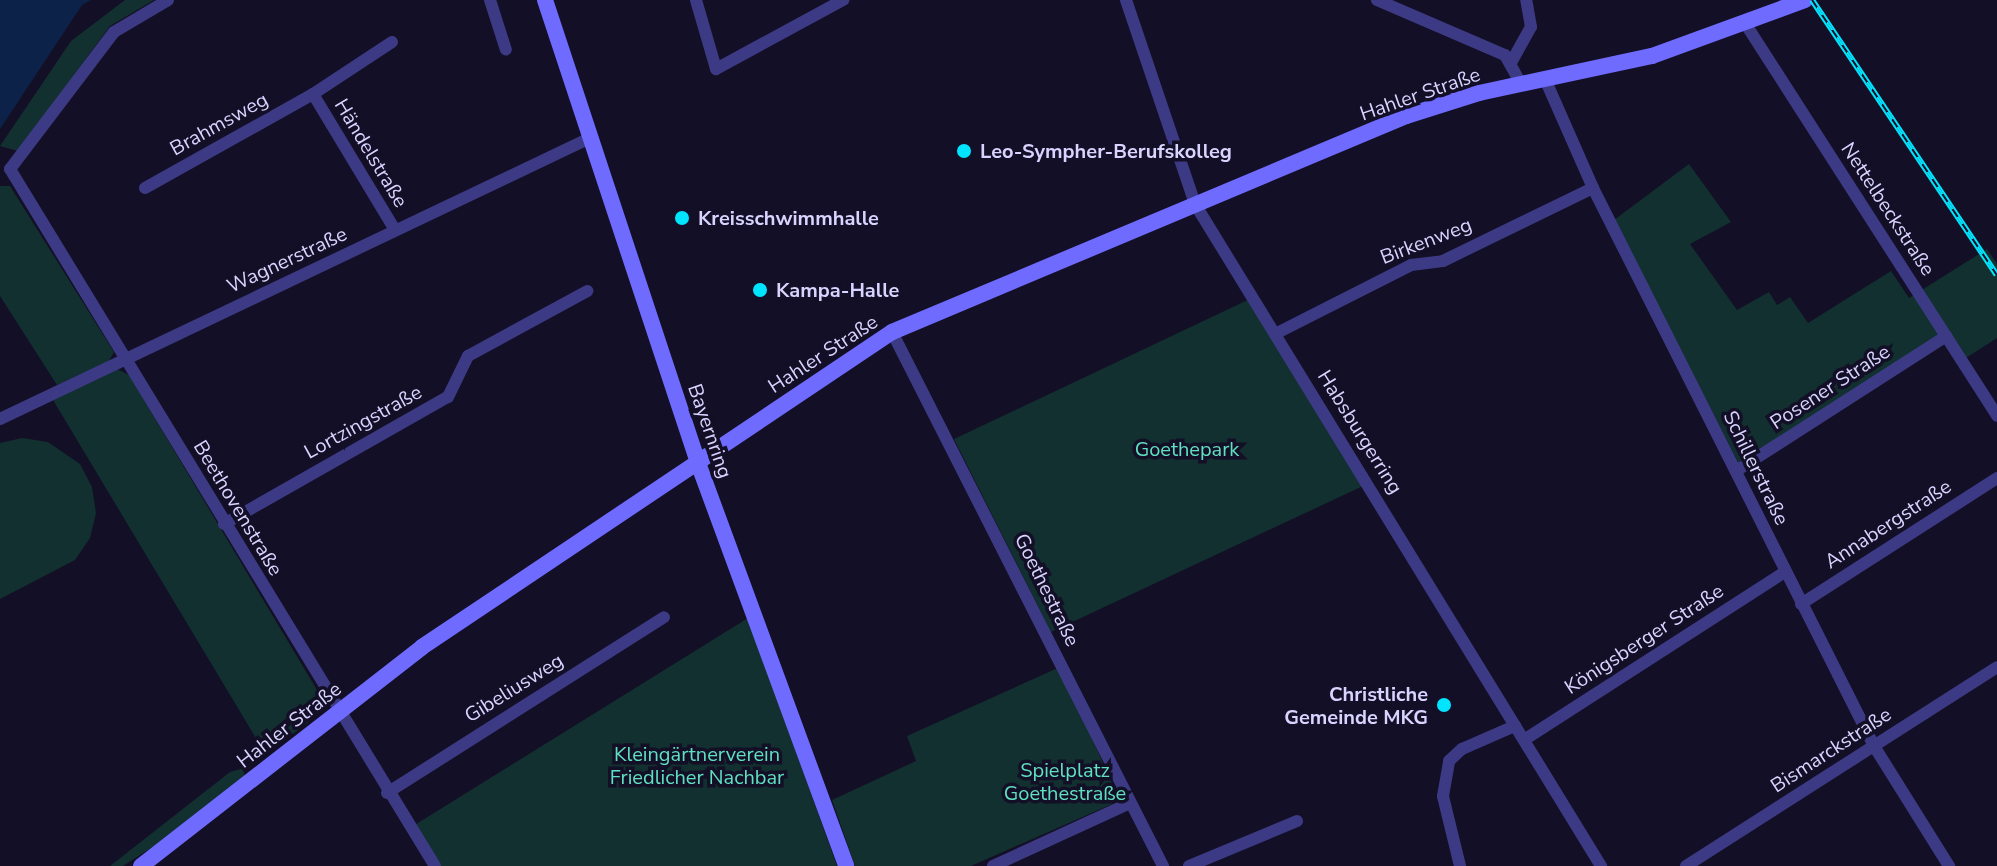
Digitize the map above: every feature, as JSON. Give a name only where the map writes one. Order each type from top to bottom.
[{"type":"street","name":"Beethovenstraße","points":[[168,0],[114,32],[10,169],[337,713],[435,866]]},
{"type":"street","points":[[490,0],[506,50]]},
{"type":"street","points":[[696,0],[716,69],[843,0]]},
{"type":"street","name":"Habsburgerring","points":[[1126,0],[1195,204],[1601,866]]},
{"type":"street","points":[[1377,0],[1512,61],[1521,84]]},
{"type":"street","points":[[1512,61],[1531,27],[1526,0]]},
{"type":"street","name":"Hahler Straße","points":[[141,866],[337,713],[513,584],[892,332],[1406,116],[1521,84],[1652,56],[1805,0]]},
{"type":"street","name":"Bayernring","points":[[545,2],[698,463],[846,866]]},
{"type":"street","name":"Nettelbeckstraße","points":[[1745,23],[1997,416]]},
{"type":"street","name":"Händelstraße","points":[[392,42],[313,94],[395,230]]},
{"type":"street","name":"Schillerstraße","points":[[1545,79],[1593,188],[1801,604],[1874,746],[1949,866]]},
{"type":"street","name":"Brahmsweg","points":[[145,188],[313,94]]},
{"type":"street","name":"Wagnerstraße","points":[[0,419],[592,137]]},
{"type":"street","name":"Birkenweg","points":[[1275,334],[1411,265],[1443,261],[1593,188]]},
{"type":"street","name":"Lortzingstraße","points":[[224,524],[448,397],[468,356],[587,291]]},
{"type":"street","name":"Goethestraße","points":[[892,332],[1016,571],[1128,804],[1163,866]]},
{"type":"street","name":"Posener Straße","points":[[1736,471],[1946,336]]},
{"type":"street","name":"Annabergstraße","points":[[1801,604],[1997,478]]},
{"type":"street","name":"Königsberger Straße","points":[[1524,740],[1785,572]]},
{"type":"street","name":"Gibeliusweg","points":[[387,793],[664,617]]},
{"type":"street","name":"Bismarckstraße","points":[[1686,866],[1997,667]]},
{"type":"street","points":[[1460,866],[1443,796],[1449,761],[1462,749],[1515,726]]},
{"type":"street","points":[[993,866],[1128,804]]},
{"type":"street","points":[[1189,866],[1297,821]]},
{"type":"green space","points":[[125,0],[154,0],[110,26],[18,151],[0,146],[71,41]]},
{"type":"green space","points":[[1689,164],[1731,222],[1690,244],[1737,310],[1769,292],[1777,305],[1790,297],[1808,323],[1891,271],[1909,298],[1987,249],[1997,264],[1997,338],[1966,358],[1948,332],[1739,464],[1614,220]]},
{"type":"green space","points":[[0,186],[10,186],[114,352],[109,361],[57,385],[0,296]]},
{"type":"green space","name":"Goethepark","points":[[1254,297],[1363,486],[1051,632],[954,439]]},
{"type":"green space","points":[[115,368],[129,375],[323,700],[317,715],[266,755],[53,400]]},
{"type":"green space","points":[[22,438],[48,442],[80,464],[92,487],[96,513],[90,538],[75,560],[0,599],[0,443]]},
{"type":"green space","name":"Kleingärtnerverein Friedlicher Nachbar","points":[[748,618],[837,866],[440,866],[413,826]]},
{"type":"green space","name":"Spielplatz Goethestraße","points":[[1060,667],[1116,792],[1112,804],[971,866],[855,866],[832,800],[916,761],[907,736]]},
{"type":"green space","points":[[244,768],[244,776],[154,846],[123,866],[110,866],[230,772]]},
{"type":"water","points":[[0,0],[91,0],[82,5],[0,129]]},
{"type":"railway","points":[[1812,0],[1997,275]]},
{"type":"place","name":"Leo-Sympher-Berufskolleg","points":[[964,151]]},
{"type":"place","name":"Kreisschwimmhalle","points":[[682,218]]},
{"type":"place","name":"Kampa-Halle","points":[[760,290]]},
{"type":"place","name":"Christliche Gemeinde MKG","points":[[1444,705]]}]
